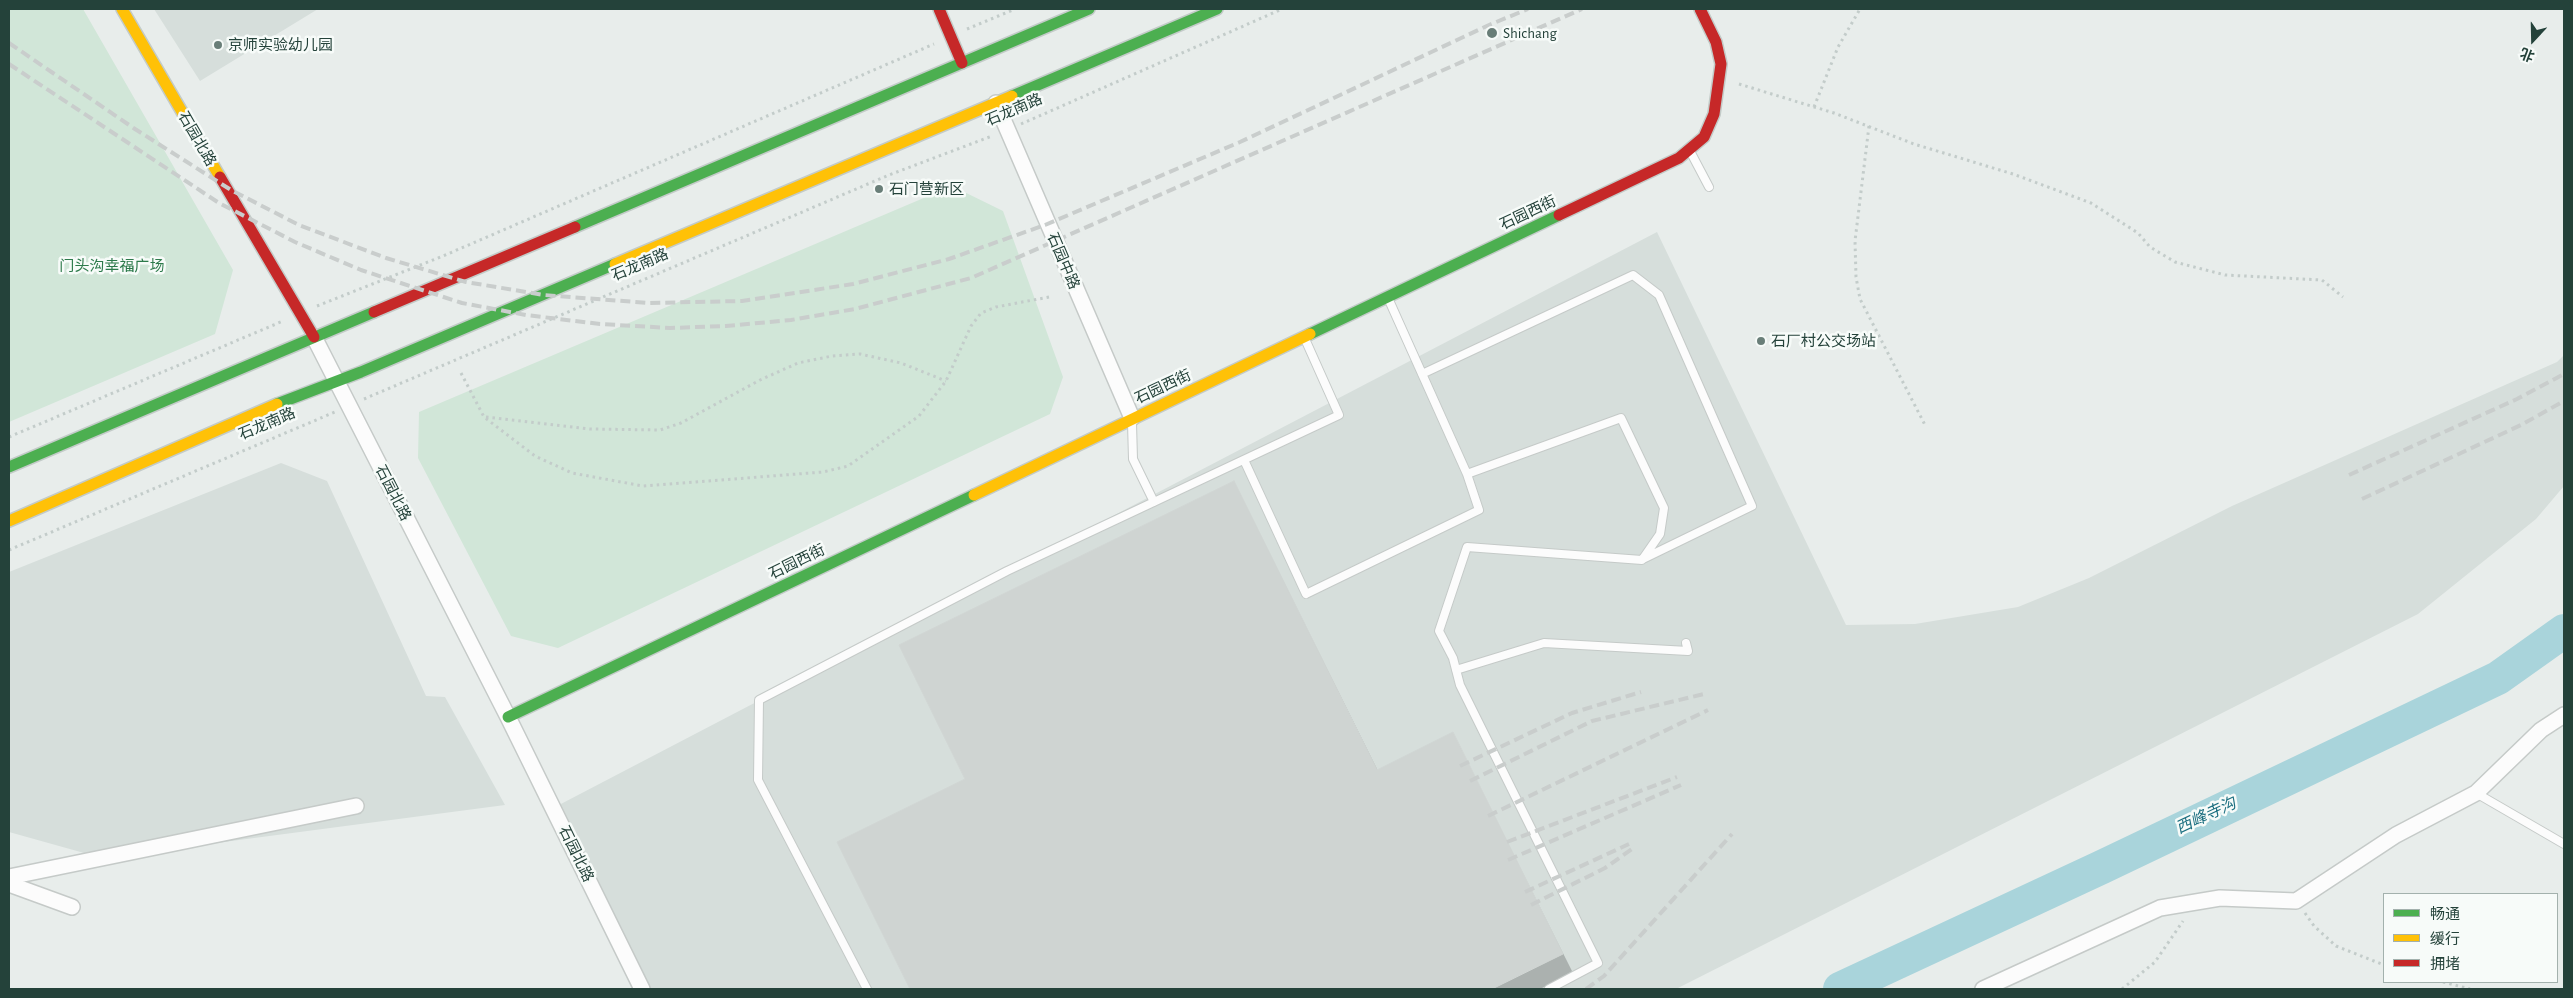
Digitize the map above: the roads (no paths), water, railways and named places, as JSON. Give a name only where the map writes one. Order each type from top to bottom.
[{"type":"main road","name":"石园北路","points":[[122,9],[314,337]]},
{"type":"main road","points":[[939,9],[962,63]]},
{"type":"main road","points":[[9,467],[1089,9]]},
{"type":"main road","name":"石龙南路","points":[[9,521],[268,407],[336,382],[1217,9]]},
{"type":"main road","name":"石园西街","points":[[508,717],[1679,158],[1704,137],[1711,122],[1720,78],[1721,64],[1716,42],[1700,9]]},
{"type":"street","name":"石园中路","points":[[996,103],[1132,418]]},
{"type":"street","name":"石园北路","points":[[314,337],[508,717],[642,989]]},
{"type":"street","points":[[1983,989],[2160,908],[2220,898],[2296,900],[2396,835],[2476,793],[2541,730],[2564,715]]},
{"type":"street","points":[[9,877],[356,806]]},
{"type":"street","points":[[9,884],[72,907]]},
{"type":"lane","points":[[1690,149],[1709,187]]},
{"type":"lane","points":[[1422,374],[1634,275],[1659,295],[1752,506],[1642,560],[1467,547],[1439,631],[1453,658],[1460,685],[1598,963],[1549,989]]},
{"type":"lane","points":[[1244,460],[1306,594],[1479,510],[1467,474],[1388,297]]},
{"type":"lane","points":[[867,989],[758,780],[759,700],[1007,571],[1339,415],[1304,337]]},
{"type":"lane","points":[[1132,418],[1133,459],[1154,502]]},
{"type":"lane","points":[[1467,474],[1621,418],[1664,508],[1660,534],[1642,560]]},
{"type":"lane","points":[[1456,670],[1544,643],[1688,651],[1686,643]]},
{"type":"lane","points":[[2476,793],[2564,844]]},
{"type":"waterway","name":"西峰寺沟","points":[[1840,989],[2102,867],[2498,678],[2564,631]]},
{"type":"railway","points":[[9,43],[135,129],[231,190],[299,225],[386,258],[466,282],[544,295],[649,303],[742,301],[853,284],[949,259],[1045,225],[1240,142],[1489,25],[1528,9]]},
{"type":"railway","points":[[9,64],[219,203],[295,242],[361,270],[462,303],[526,315],[600,324],[670,328],[726,326],[791,320],[855,309],[971,278],[1582,9]]},
{"type":"railway","points":[[2349,475],[2517,399],[2564,374]]},
{"type":"railway","points":[[2362,499],[2521,425],[2564,401]]},
{"type":"railway","points":[[1460,766],[1572,713],[1641,692]]},
{"type":"railway","points":[[1470,781],[1592,721],[1704,694]]},
{"type":"railway","points":[[1488,816],[1708,710]]},
{"type":"railway","points":[[1507,842],[1677,777]]},
{"type":"railway","points":[[1508,860],[1681,785]]},
{"type":"railway","points":[[1586,989],[1604,976],[1732,834]]},
{"type":"railway","points":[[1525,892],[1629,844]]},
{"type":"railway","points":[[1531,905],[1605,868],[1632,849]]},
{"type":"place","name":"Shichang","points":[[1492,33]]},
{"type":"place","name":"京师实验幼儿园","points":[[218,45]]},
{"type":"place","name":"石门营新区","points":[[879,189]]},
{"type":"place","name":"石厂村公交场站","points":[[1761,341]]},
{"type":"park label","name":"门头沟幸福广场","points":[[112,266]]}]
